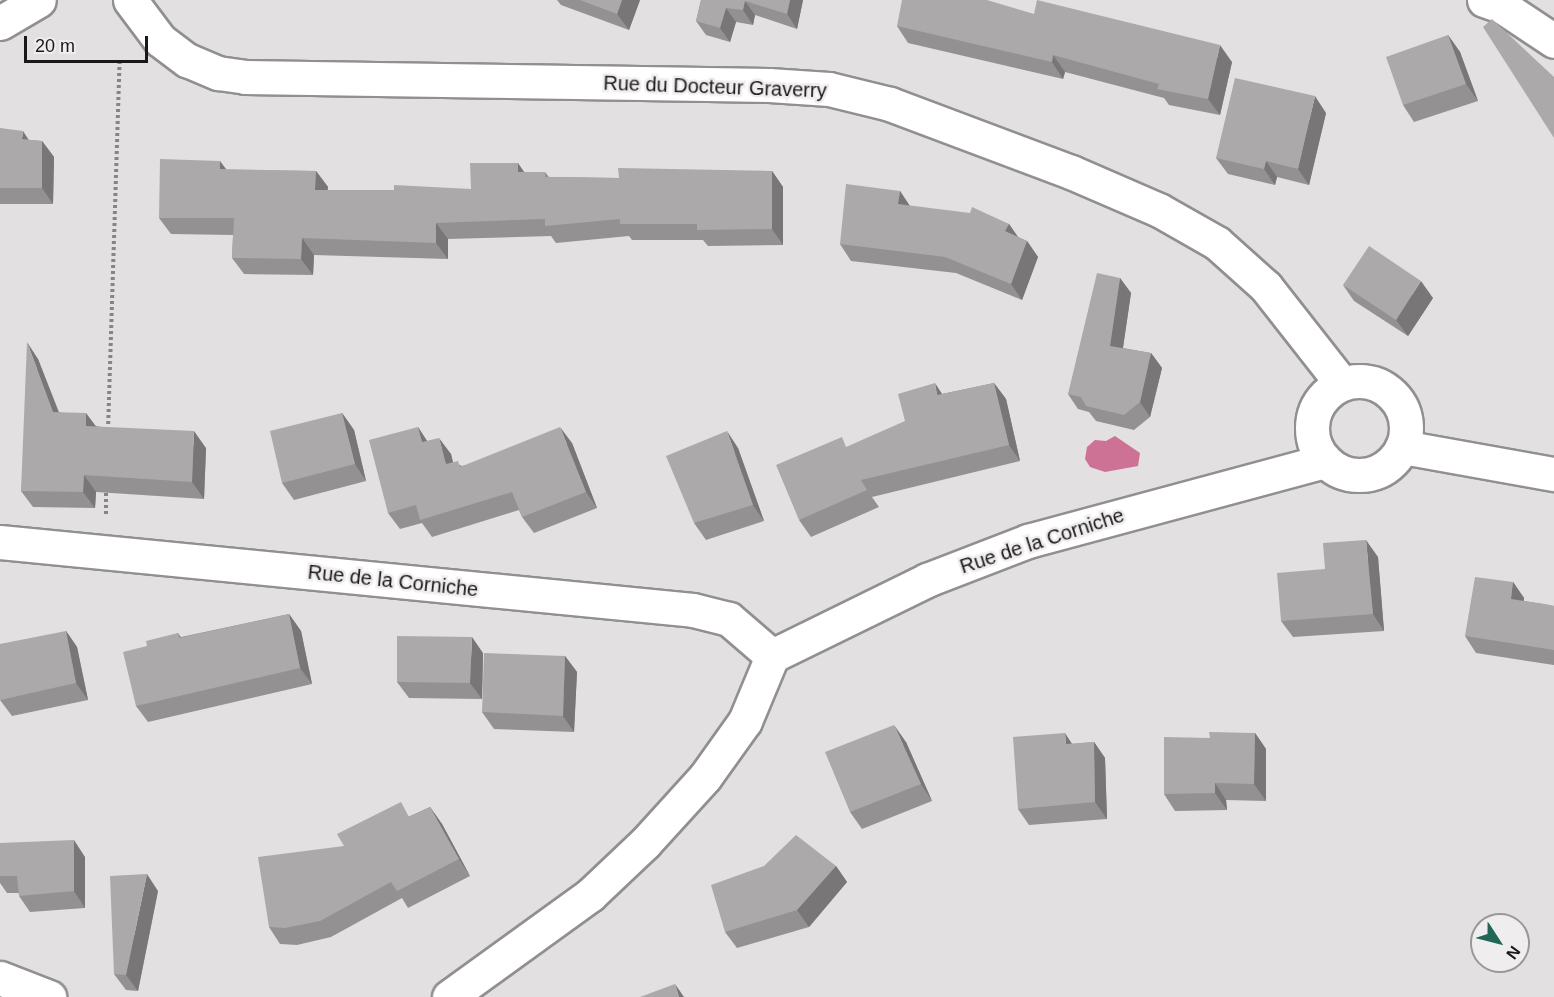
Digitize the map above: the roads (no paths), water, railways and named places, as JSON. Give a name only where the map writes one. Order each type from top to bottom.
[{"type":"street","points":[[0,23],[39,0]]},
{"type":"street","name":"Rue du Docteur Graverry","points":[[129,0],[160,40],[187,60],[218,73],[244,77],[769,85],[829,88],[890,104],[1071,172],[1159,210],[1217,243],[1266,286],[1342,384]]},
{"type":"street","points":[[1484,0],[1503,7],[1554,41]]},
{"type":"street","points":[[1367,380],[1398,402],[1406,431],[1402,447],[1397,456],[1373,474],[1349,474],[1325,461],[1313,438],[1313,417],[1320,402],[1342,384],[1367,380]]},
{"type":"street","points":[[1402,447],[1554,474]]},
{"type":"street","name":"Rue de la Corniche","points":[[0,542],[693,610],[729,619],[772,657],[927,580],[1028,541],[1325,461]]},
{"type":"street","points":[[449,997],[590,895],[645,843],[705,777],[745,721],[772,657]]},
{"type":"street","points":[[0,978],[49,997]]}]
